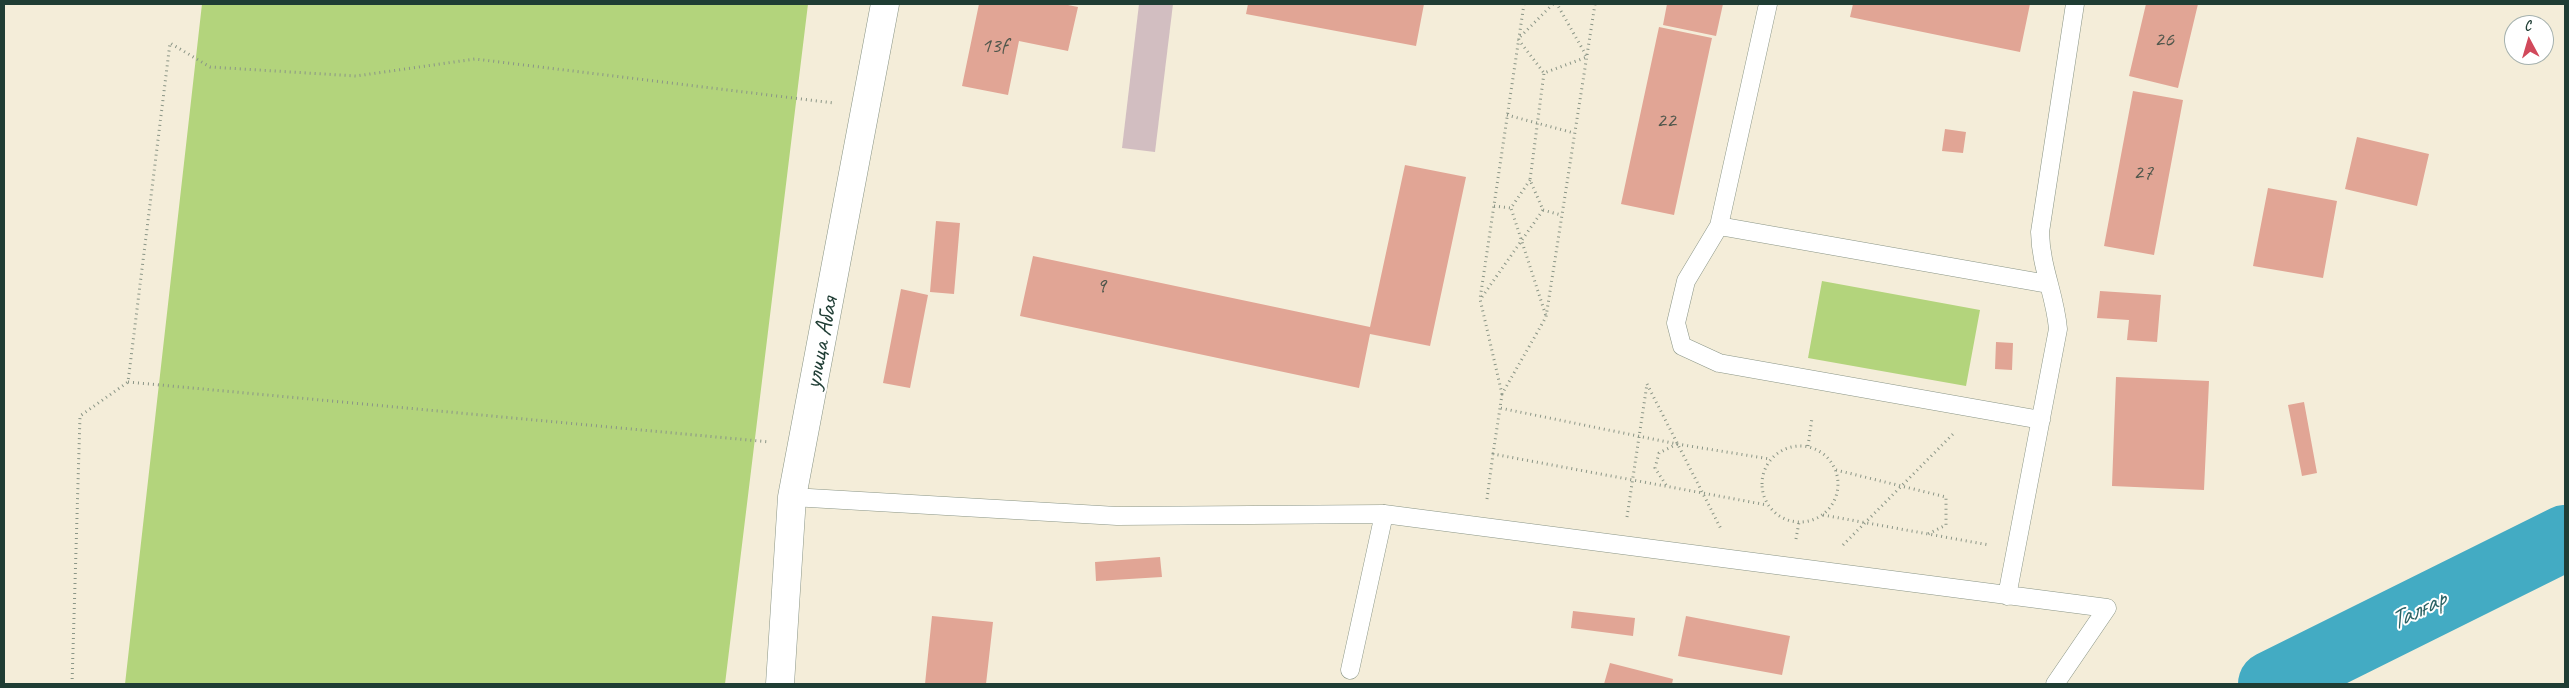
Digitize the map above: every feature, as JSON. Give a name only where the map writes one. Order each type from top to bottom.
[{"type":"street","name":"улица Абая","points":[[780,684],[792,497],[885,4]]},
{"type":"lane","points":[[1768,4],[1720,226],[1686,281],[1676,323],[1682,346],[1719,362],[2041,420]]},
{"type":"lane","points":[[2007,596],[2058,329],[2056,305],[2041,257],[2040,232],[2075,4]]},
{"type":"lane","points":[[1720,226],[2048,284]]},
{"type":"lane","points":[[792,497],[1117,516],[1384,514],[2107,608],[2055,684]]},
{"type":"lane","points":[[1350,670],[1384,514]]},
{"type":"path","points":[[1483,527],[1502,394],[1480,299],[1524,4]]},
{"type":"path","points":[[1518,38],[1552,4]]},
{"type":"path","points":[[1557,4],[1587,56]]},
{"type":"path","points":[[1502,394],[1546,317],[1595,4]]},
{"type":"path","points":[[1511,208],[1530,180],[1544,73],[1518,38]]},
{"type":"path","points":[[128,382],[170,43],[210,67],[356,76],[475,58],[866,107]]},
{"type":"path","points":[[1544,73],[1587,56]]},
{"type":"path","points":[[1507,115],[1574,133]]},
{"type":"path","points":[[1530,180],[1543,210]]},
{"type":"path","points":[[1494,206],[1511,208]]},
{"type":"path","points":[[1511,208],[1546,317]]},
{"type":"path","points":[[1543,210],[1561,215]]},
{"type":"path","points":[[1480,299],[1543,210]]},
{"type":"path","points":[[72,684],[80,416],[128,382],[802,445]]},
{"type":"path","points":[[1623,546],[1647,384],[1737,560]]},
{"type":"path","points":[[1500,408],[1677,444],[1770,458]]},
{"type":"path","points":[[1808,446],[1812,418]]},
{"type":"path","points":[[1818,571],[1955,432]]},
{"type":"path","points":[[1666,486],[1655,468],[1658,453],[1677,444]]},
{"type":"path","points":[[1794,446],[1808,446],[1820,451],[1830,459],[1836,470],[1838,483],[1836,495],[1831,506],[1822,515],[1811,521],[1786,520],[1775,514],[1767,505],[1762,493],[1761,480],[1764,468],[1770,458],[1782,449],[1794,446]]},
{"type":"path","points":[[1493,454],[1767,505]]},
{"type":"path","points":[[1836,470],[1946,496],[1946,525],[1928,534]]},
{"type":"path","points":[[1822,515],[2016,550]]},
{"type":"shaded area","points":[[1139,4],[1173,4],[1155,152],[1122,148]]},
{"type":"green space","points":[[202,4],[808,4],[725,684],[125,684]]},
{"type":"green space","points":[[1822,281],[1980,310],[1966,386],[1808,358]]},
{"type":"building","points":[[979,4],[1063,4],[1078,7],[1068,51],[1019,41],[1008,95],[962,86]]},
{"type":"building","points":[[1248,4],[1424,4],[1416,46],[1246,14]]},
{"type":"building","points":[[1667,4],[1723,4],[1716,36],[1663,25]]},
{"type":"building","points":[[1853,4],[2030,4],[2020,52],[1850,17]]},
{"type":"building","points":[[2146,4],[2198,4],[2178,88],[2129,76]]},
{"type":"building","points":[[1659,27],[1712,38],[1674,215],[1621,204]]},
{"type":"building","points":[[2133,91],[2183,100],[2154,255],[2104,246]]},
{"type":"building","points":[[1945,129],[1966,132],[1963,153],[1942,151]]},
{"type":"building","points":[[2357,137],[2429,154],[2417,206],[2345,189]]},
{"type":"building","points":[[1405,165],[1466,177],[1430,346],[1370,334],[1359,388],[1020,316],[1033,256],[1370,327]]},
{"type":"building","points":[[2268,188],[2337,201],[2323,278],[2253,266]]},
{"type":"building","points":[[936,221],[960,223],[954,294],[930,292]]},
{"type":"building","points":[[901,289],[928,295],[910,388],[883,383]]},
{"type":"building","points":[[2100,291],[2161,295],[2157,342],[2127,340],[2129,320],[2097,318]]},
{"type":"building","points":[[1996,342],[2013,343],[2012,370],[1995,369]]},
{"type":"building","points":[[2116,377],[2209,381],[2204,490],[2112,486]]},
{"type":"building","points":[[2304,402],[2317,473],[2302,476],[2288,405]]},
{"type":"building","points":[[1160,557],[1162,577],[1096,581],[1095,562]]},
{"type":"building","points":[[1573,611],[1635,618],[1633,636],[1571,628]]},
{"type":"building","points":[[932,616],[993,622],[986,684],[925,684]]},
{"type":"building","points":[[1686,616],[1790,636],[1782,675],[1678,656]]},
{"type":"building","points":[[1610,663],[1673,679],[1672,684],[1604,684]]},
{"type":"waterway","name":"Талғар","points":[[2271,684],[2565,538]]}]
